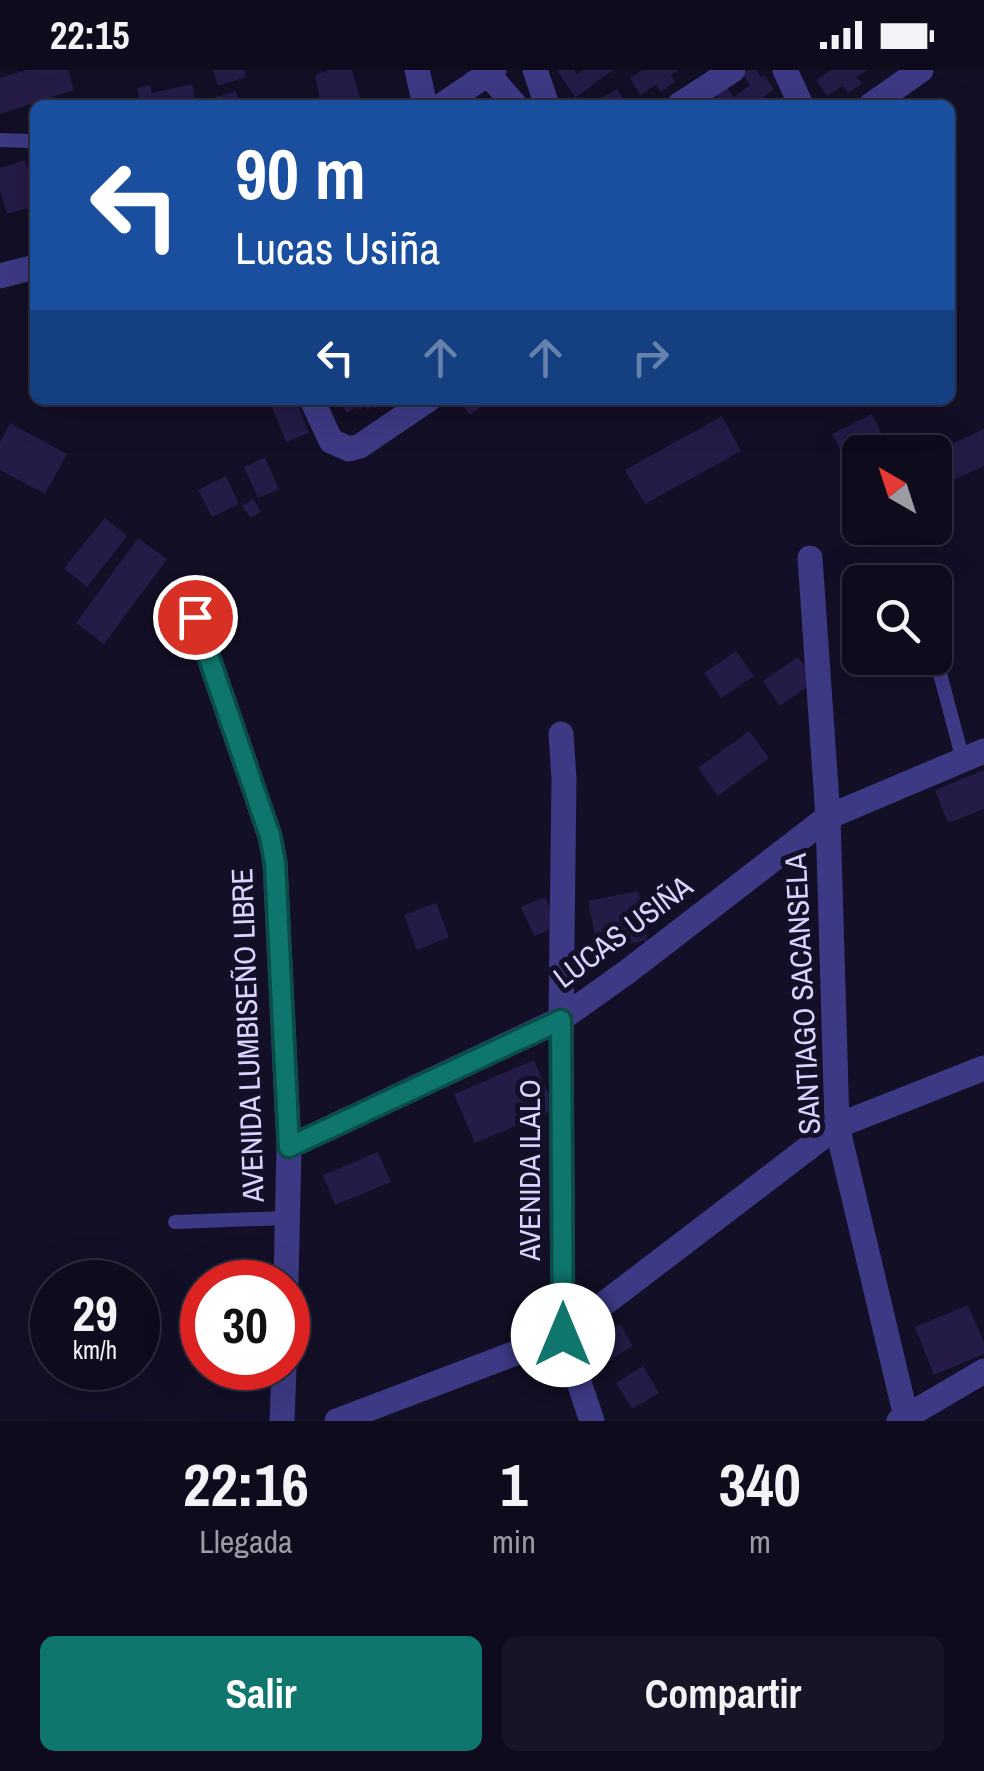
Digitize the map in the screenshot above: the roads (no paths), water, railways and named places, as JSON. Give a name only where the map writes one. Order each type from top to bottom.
[{"type":"street","points":[[418,70],[424,100]]},
{"type":"street","points":[[688,100],[733,70]]},
{"type":"street","points":[[786,70],[799,100]]},
{"type":"street","points":[[878,100],[921,70]]},
{"type":"street","points":[[449,100],[491,72],[505,100]]},
{"type":"street","points":[[0,276],[30,268]]},
{"type":"street","points":[[314,405],[331,440],[348,448],[360,446],[421,405]]},
{"type":"street","name":"SANTIAGO SACANSELA","points":[[810,558],[828,816],[837,1126],[904,1419]]},
{"type":"street","name":"AVENIDA LUMBISEÑO LIBRE","points":[[195,617],[270,836],[275,863],[289,1147],[287,1260]]},
{"type":"street","name":"AVENIDA ILALO","points":[[561,734],[563,1335],[592,1421]]},
{"type":"street","name":"LUCAS USIÑA","points":[[289,1147],[561,1020],[828,816],[974,756]]},
{"type":"street","points":[[337,1421],[563,1335],[837,1126],[984,1068]]},
{"type":"street","points":[[904,1419],[984,1371]]},
{"type":"street","points":[[282,1421],[283,1390]]},
{"type":"lane","points":[[0,140],[30,142]]},
{"type":"lane","points":[[943,675],[974,756]]},
{"type":"lane","points":[[175,1222],[288,1218]]}]
